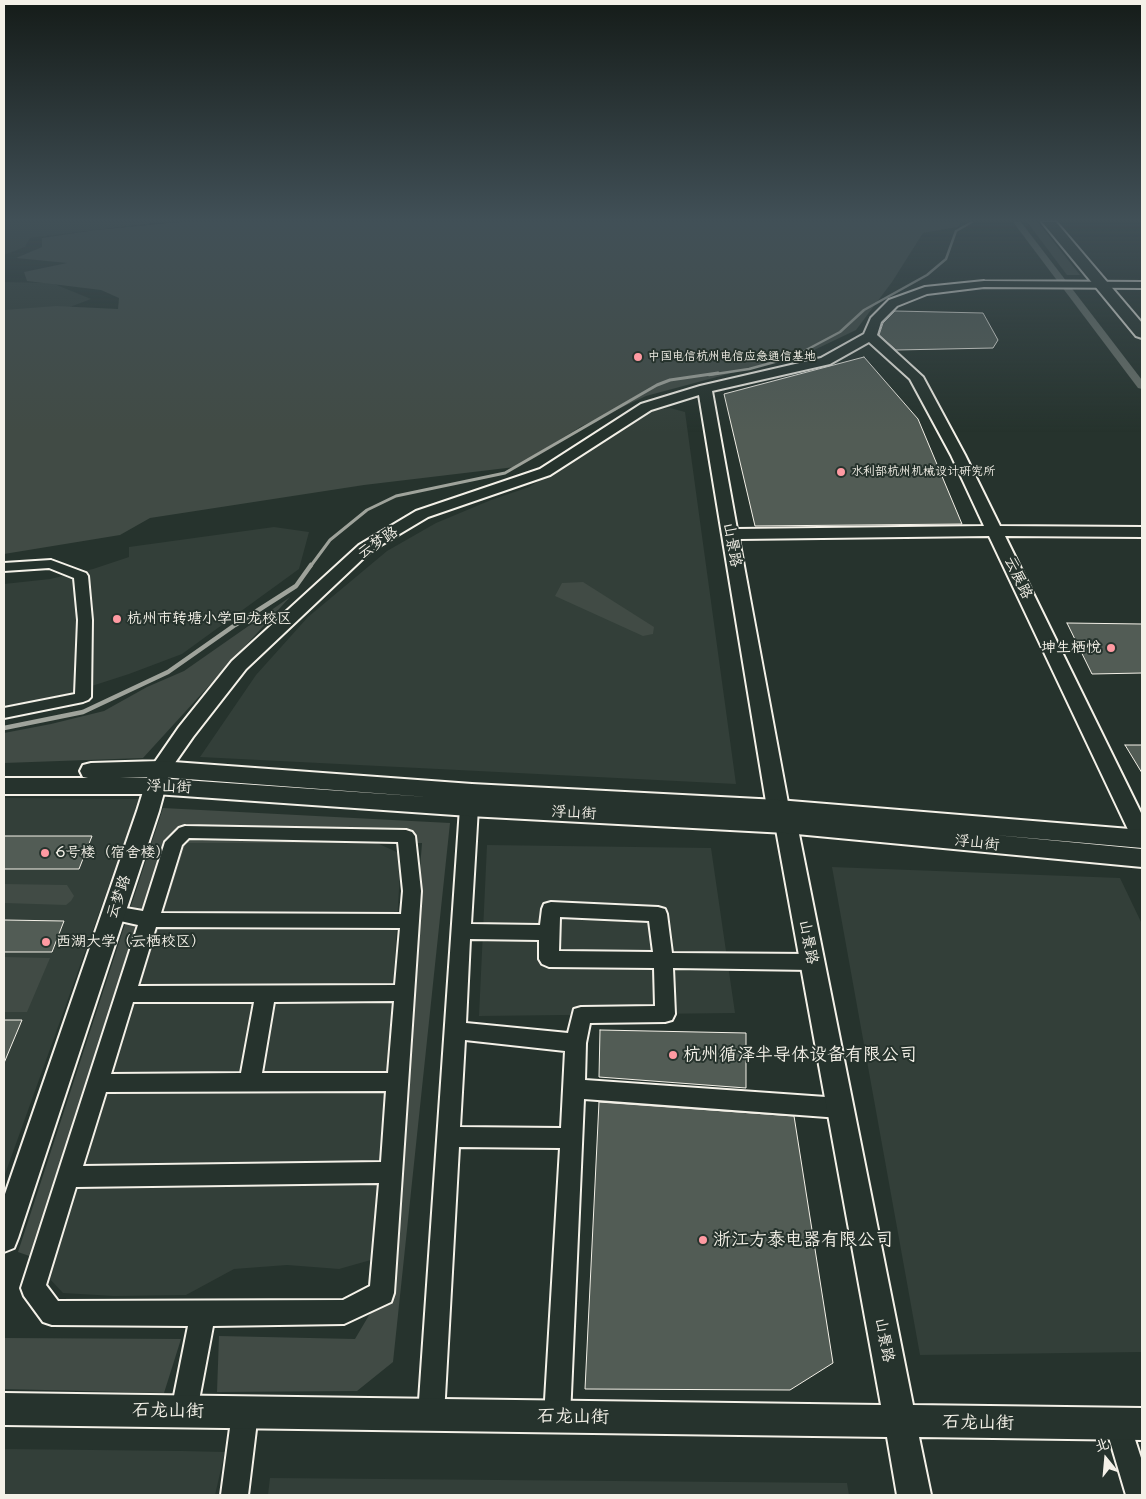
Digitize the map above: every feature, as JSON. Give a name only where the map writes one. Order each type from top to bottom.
[{"type":"highway","points":[[1108,292],[1142,333]]},
{"type":"highway","points":[[1126,292],[1142,311]]},
{"type":"main road","name":"浮山街","points":[[4,772],[158,777],[470,800],[782,816],[1142,838]]},
{"type":"main road","name":"浮山街","points":[[4,786],[158,777]]},
{"type":"main road","name":"浮山街","points":[[782,816],[1142,858]]},
{"type":"street","points":[[870,336],[875,321],[893,303],[922,292]]},
{"type":"street","name":"云梦路","points":[[4,1238],[158,777],[186,732],[240,665],[366,548],[422,514],[545,472],[646,408],[705,389],[825,361],[870,336]]},
{"type":"street","name":"云展路","points":[[870,336],[916,377],[958,455],[1142,838]]},
{"type":"street","name":"山景路","points":[[705,389],[782,816],[812,962],[914,1495]]},
{"type":"street","points":[[730,534],[995,531],[1142,532]]},
{"type":"street","points":[[4,567],[51,564],[80,576],[85,620],[83,697],[4,712]]},
{"type":"street","points":[[432,1415],[470,800]]},
{"type":"street","points":[[185,832],[406,836],[412,891],[382,1293],[344,1312],[204,1314],[52,1313],[34,1288],[150,920],[174,842],[185,832]]},
{"type":"street","points":[[557,1417],[576,1043],[581,1015],[665,1014],[663,960],[658,914],[551,909],[549,959],[663,960],[812,962]]},
{"type":"street","points":[[114,913],[150,920],[410,921]]},
{"type":"street","points":[[461,931],[549,933]]},
{"type":"street","points":[[250,1082],[266,993]]},
{"type":"street","points":[[126,994],[404,993]]},
{"type":"street","points":[[455,1030],[576,1043]]},
{"type":"street","points":[[98,1083],[398,1082]]},
{"type":"street","points":[[574,1089],[840,1108]]},
{"type":"street","points":[[448,1138],[571,1138]]},
{"type":"street","points":[[68,1177],[391,1172]]},
{"type":"street","points":[[184,1411],[204,1314]]},
{"type":"street","name":"石龙山街","points":[[4,1409],[1130,1424]]},
{"type":"street","points":[[234,1495],[245,1412]]},
{"type":"street","points":[[1130,1424],[1140,1495]]},
{"type":"shaded area","points":[[4,292],[74,292],[91,299],[70,307],[4,311]]},
{"type":"shaded area","points":[[105,292],[885,292],[856,330],[810,352],[646,396],[582,426],[515,467],[364,485],[150,518],[120,535],[4,554],[4,310],[56,306],[118,309],[119,298]]},
{"type":"shaded area","points":[[670,408],[685,412],[736,784],[200,757],[256,675],[308,617],[387,551],[436,523],[491,500],[529,487],[655,410]]},
{"type":"shaded area","name":"杭州市转塘小学回龙校区","points":[[274,527],[309,532],[299,569],[182,654],[67,694],[4,706],[4,584],[50,579],[93,569],[129,557],[129,547]]},
{"type":"shaded area","points":[[583,582],[654,627],[653,634],[643,636],[555,596],[562,583]]},
{"type":"shaded area","points":[[290,597],[143,758],[4,763],[4,733],[104,711],[147,687],[184,671]]},
{"type":"shaded area","name":"西湖大学（云栖校区）","points":[[4,798],[140,799],[4,1177]]},
{"type":"shaded area","points":[[163,808],[450,823],[393,1362],[357,1391],[217,1392],[219,1336],[355,1339],[388,1283],[422,843],[186,843],[52,1264],[18,1252]]},
{"type":"shaded area","points":[[186,843],[377,843],[401,854],[378,1258],[339,1269],[287,1265],[234,1269],[186,1295],[114,1296],[63,1293],[48,1277]]},
{"type":"shaded area","points":[[487,845],[711,848],[735,1013],[479,1016]]},
{"type":"shaded area","points":[[832,867],[1120,878],[1142,924],[1142,1352],[920,1355]]},
{"type":"shaded area","points":[[4,884],[67,885],[74,896],[66,905],[4,903]]},
{"type":"shaded area","points":[[4,957],[50,958],[27,1012],[4,1012]]},
{"type":"shaded area","points":[[4,1338],[181,1339],[164,1393],[4,1389]]},
{"type":"shaded area","points":[[4,1449],[225,1452],[215,1495],[4,1495]]},
{"type":"shaded area","points":[[270,1478],[847,1483],[849,1495],[268,1495]]},
{"type":"building","points":[[895,311],[983,313],[998,340],[993,348],[896,350],[879,335],[883,323]]},
{"type":"building","name":"水利部杭州机械设计研究所","points":[[864,357],[918,419],[962,524],[755,526],[724,394]]},
{"type":"building","name":"坤生栖悦","points":[[1067,623],[1142,624],[1142,673],[1092,674]]},
{"type":"building","points":[[1125,745],[1142,745],[1142,773]]},
{"type":"building","name":"6号楼（宿舍楼）","points":[[4,836],[92,836],[79,869],[4,869]]},
{"type":"building","points":[[4,920],[64,921],[52,952],[4,952]]},
{"type":"building","points":[[4,1020],[22,1020],[4,1063]]},
{"type":"building","name":"杭州循泽半导体设备有限公司","points":[[600,1030],[746,1033],[746,1088],[599,1077]]},
{"type":"building","name":"浙江方泰电器有限公司","points":[[599,1102],[794,1116],[833,1363],[790,1390],[585,1389]]},
{"type":"waterway","points":[[709,375],[749,369],[793,357],[840,332],[864,310],[896,292]]},
{"type":"waterway","points":[[1070,292],[1142,386]]},
{"type":"waterway","points":[[310,567],[330,540],[367,510],[396,496],[505,473],[657,385],[670,380],[718,373]]},
{"type":"waterway","points":[[4,728],[83,712],[168,672],[235,625],[296,586],[311,565]]},
{"type":"place","name":"中国电信杭州电信应急通信基地","points":[[638,357]]},
{"type":"place","name":"水利部杭州机械设计研究所","points":[[841,472]]},
{"type":"place","name":"杭州市转塘小学回龙校区","points":[[117,619]]},
{"type":"place","name":"坤生栖悦","points":[[1111,648]]},
{"type":"place","name":"6号楼（宿舍楼）","points":[[45,853]]},
{"type":"place","name":"西湖大学（云栖校区）","points":[[46,942]]},
{"type":"place","name":"杭州循泽半导体设备有限公司","points":[[673,1055]]},
{"type":"place","name":"浙江方泰电器有限公司","points":[[703,1240]]}]
